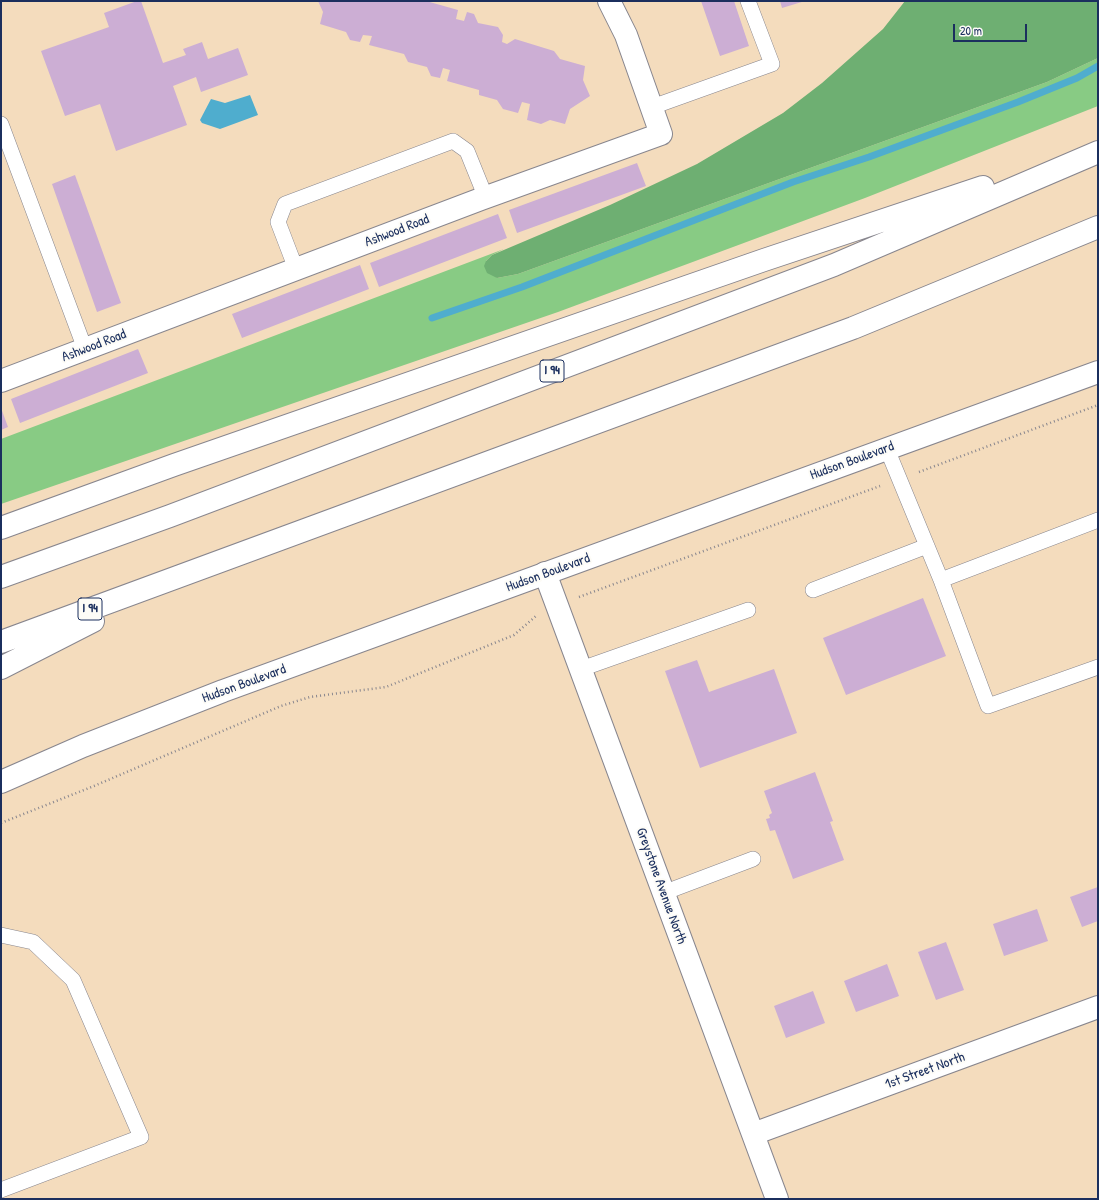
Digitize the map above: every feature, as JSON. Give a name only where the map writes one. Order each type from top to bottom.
[{"type":"main road","name":"Ashwood Road","points":[[1,381],[296,269],[661,134],[626,35],[609,1]]},
{"type":"main road","points":[[1,528],[174,465],[756,263],[1098,148]]},
{"type":"main road","name":"I 94","points":[[1,577],[177,513],[834,265],[1098,152]]},
{"type":"main road","name":"I 94","points":[[1,642],[853,328],[1098,227]]},
{"type":"main road","name":"Hudson Boulevard","points":[[1,782],[83,746],[223,691],[1098,372]]},
{"type":"main road","name":"Greystone Avenue North","points":[[545,574],[777,1199]]},
{"type":"main road","points":[[1,668],[179,576]]},
{"type":"main road","name":"1st Street North","points":[[753,1134],[1098,1007]]},
{"type":"lane","points":[[652,107],[772,64],[748,1]]},
{"type":"lane","points":[[1,124],[85,350]]},
{"type":"lane","points":[[296,269],[278,222],[285,204],[453,141],[467,152],[486,198]]},
{"type":"lane","points":[[887,449],[941,580],[988,706],[1098,667]]},
{"type":"lane","points":[[941,580],[1098,520]]},
{"type":"lane","points":[[813,590],[927,546]]},
{"type":"lane","points":[[581,668],[748,610]]},
{"type":"lane","points":[[663,893],[753,859]]},
{"type":"lane","points":[[1,935],[32,942],[73,980],[141,1137],[1,1190]]},
{"type":"green space","points":[[905,1],[1098,1],[1098,58],[1047,82],[518,274],[497,278],[487,273],[484,266],[486,261],[492,255],[610,205],[697,164],[783,113],[822,83],[883,29]]},
{"type":"green space","points":[[1098,58],[1098,106],[865,198],[558,312],[1,504],[1,439],[504,249],[492,255],[486,261],[497,278],[518,274],[1047,82]]},
{"type":"water","points":[[250,95],[258,115],[220,129],[202,123],[200,120],[211,99],[225,103]]},
{"type":"building","points":[[137,1],[141,1],[163,63],[186,55],[183,49],[202,42],[208,59],[238,48],[248,75],[201,92],[196,77],[173,86],[187,125],[116,151],[100,104],[65,116],[41,51],[109,27],[104,13]]},
{"type":"building","points":[[318,1],[426,1],[458,10],[456,19],[464,21],[467,12],[474,14],[478,23],[498,27],[503,35],[502,42],[507,44],[515,39],[554,51],[560,59],[585,66],[583,80],[590,96],[570,109],[565,124],[550,120],[541,124],[527,120],[530,104],[522,102],[518,113],[503,109],[497,100],[479,95],[479,90],[447,81],[450,70],[443,68],[440,78],[431,76],[427,67],[408,62],[404,54],[369,45],[372,36],[363,35],[360,42],[350,40],[346,32],[320,24],[323,12]]},
{"type":"building","points":[[701,1],[734,1],[749,46],[720,56]]},
{"type":"building","points":[[780,1],[805,1],[782,8]]},
{"type":"building","points":[[637,163],[646,186],[517,233],[509,210]]},
{"type":"building","points":[[75,175],[121,303],[97,312],[52,184]]},
{"type":"building","points":[[498,214],[507,238],[379,287],[370,263]]},
{"type":"building","points":[[360,265],[369,289],[242,338],[232,314]]},
{"type":"building","points":[[138,349],[148,373],[20,423],[11,399]]},
{"type":"building","points":[[1,408],[8,427],[1,430]]},
{"type":"building","points":[[923,598],[946,656],[846,695],[823,638]]},
{"type":"building","points":[[697,660],[709,692],[774,669],[797,733],[700,768],[665,671]]},
{"type":"building","points":[[815,772],[833,821],[830,822],[844,860],[793,879],[775,830],[770,831],[766,819],[770,818],[769,815],[772,813],[764,791]]},
{"type":"building","points":[[1098,887],[1098,921],[1082,927],[1070,897]]},
{"type":"building","points":[[1037,909],[1048,941],[1004,956],[993,924]]},
{"type":"building","points":[[946,942],[964,990],[936,1000],[918,952]]},
{"type":"building","points":[[887,964],[899,996],[856,1012],[844,981]]},
{"type":"building","points":[[813,991],[825,1023],[786,1038],[774,1006]]},
{"type":"waterway","points":[[432,318],[522,287],[793,182],[869,157],[1018,102],[1077,78],[1098,66]]}]
